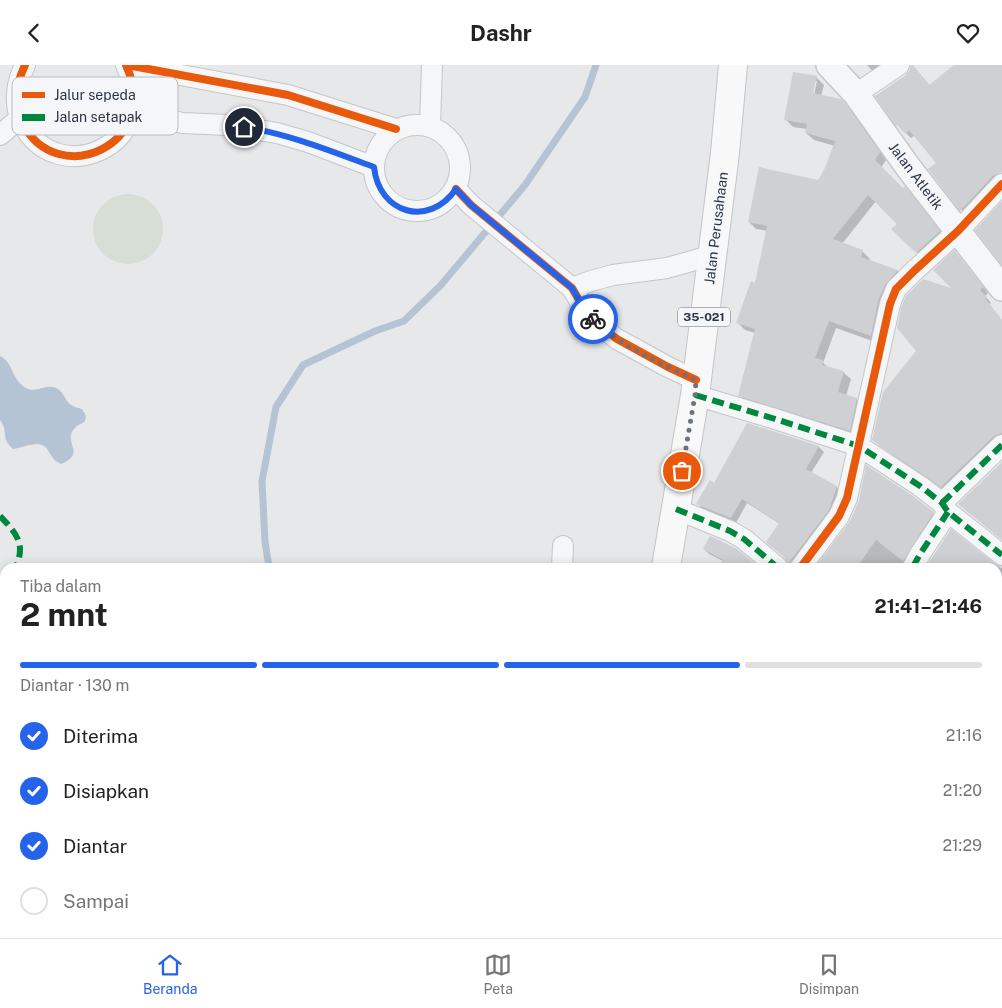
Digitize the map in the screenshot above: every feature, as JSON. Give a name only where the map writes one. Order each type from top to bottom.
[{"type":"main road","name":"Jalan Perusahaan","points":[[667,563],[696,388],[713,255],[733,65]]},
{"type":"street","points":[[20,77],[25,65]]},
{"type":"street","points":[[127,65],[132,77]]},
{"type":"street","points":[[127,65],[288,95],[396,129]]},
{"type":"street","points":[[430,126],[432,65]]},
{"type":"street","name":"Jalan Atletik","points":[[829,65],[856,95],[908,167],[1002,288]]},
{"type":"street","points":[[856,95],[899,65]]},
{"type":"street","points":[[178,122],[228,125],[277,133],[308,142],[374,167]]},
{"type":"street","points":[[413,124],[430,126],[444,133],[454,144],[460,159],[460,174],[456,189],[450,197],[432,209],[412,211],[402,209],[384,197],[378,188],[374,167],[376,156],[380,145],[396,129],[413,124]]},
{"type":"street","points":[[0,135],[12,125]]},
{"type":"street","points":[[32,135],[44,147],[67,156],[80,156],[92,154],[114,141],[119,135]]},
{"type":"street","points":[[804,563],[839,516],[844,506],[890,305],[896,289],[958,231],[1002,184]]},
{"type":"street","points":[[456,189],[471,205],[572,288],[586,312],[617,339],[668,367],[696,388],[772,417],[859,446],[920,486],[1002,555]]},
{"type":"street","points":[[572,288],[613,275],[667,268],[713,255]]},
{"type":"street","points":[[915,563],[945,508],[1002,445]]},
{"type":"street","points":[[676,509],[730,531],[744,539],[772,563]]},
{"type":"street","points":[[562,563],[563,546]]},
{"type":"shaded area","points":[[128,194],[141,197],[153,204],[160,216],[163,229],[160,242],[153,254],[141,261],[128,264],[115,261],[103,254],[96,242],[93,229],[96,216],[103,204],[115,197]]},
{"type":"water","points":[[0,356],[7,362],[19,382],[27,389],[56,388],[71,405],[82,409],[86,416],[85,421],[71,433],[74,451],[73,456],[69,460],[61,464],[57,462],[45,447],[37,444],[13,449],[9,445],[0,420]]},
{"type":"building","points":[[911,65],[929,85],[954,65],[1002,65],[1002,172],[993,176],[960,211],[928,169],[936,163],[909,130],[905,134],[896,126],[875,96],[906,75]]},
{"type":"building","points":[[793,72],[817,76],[813,93],[841,99],[845,103],[880,152],[875,160],[903,188],[905,186],[940,231],[916,253],[891,229],[897,224],[868,195],[833,239],[863,250],[861,257],[898,270],[885,285],[878,301],[871,336],[829,321],[815,358],[823,360],[822,365],[844,371],[838,392],[857,398],[850,431],[738,396],[755,329],[736,323],[751,281],[755,283],[767,226],[748,222],[759,167],[818,180],[825,168],[835,141],[805,133],[807,124],[784,120]]},
{"type":"building","points":[[1002,201],[1002,265],[975,230]]},
{"type":"building","points":[[954,250],[983,287],[980,290],[987,297],[985,298],[1002,320],[1002,433],[994,436],[941,487],[872,440],[883,392],[916,351],[897,328],[901,308],[906,296],[923,279],[951,288],[933,270]]},
{"type":"building","points":[[747,423],[819,446],[806,469],[837,486],[829,510],[790,563],[787,563],[785,558],[766,542],[779,523],[742,499],[731,518],[696,504],[710,480],[714,483]]},
{"type":"building","points":[[1002,462],[1002,540],[958,504]]},
{"type":"building","points":[[866,465],[934,512],[903,561],[876,540],[860,563],[818,563],[850,521],[859,501]]},
{"type":"building","points":[[951,529],[994,563],[929,563]]},
{"type":"building","points":[[710,536],[737,549],[754,563],[721,563],[723,560],[703,549]]},
{"type":"waterway","points":[[268,563],[265,542],[262,481],[276,407],[303,365],[375,331],[404,321],[441,285],[525,185],[585,97],[596,65]]},
{"type":"marked path","points":[[695,395],[859,446],[920,486],[942,503],[948,512],[1002,555]]},
{"type":"marked path","points":[[942,503],[1002,445]]},
{"type":"marked path","points":[[676,509],[730,531],[744,539],[772,563]]},
{"type":"marked path","points":[[915,563],[948,512]]},
{"type":"marked path","points":[[0,516],[18,539],[20,551],[18,563]]},
{"type":"cycle path","points":[[20,77],[25,65]]},
{"type":"cycle path","points":[[126,65],[129,77]]},
{"type":"cycle path","points":[[127,65],[288,95],[396,129]]},
{"type":"cycle path","points":[[32,135],[39,144],[59,154],[80,156],[101,150],[120,135]]},
{"type":"cycle path","points":[[804,563],[839,516],[847,498],[890,304],[896,289],[958,231],[1002,184]]},
{"type":"cycle path","points":[[456,189],[471,205],[572,288],[586,312],[601,327],[617,339],[696,380]]},
{"type":"way so far","points":[[593,319],[617,339],[696,380],[682,471]]},
{"type":"route","points":[[244,127],[277,133],[308,142],[374,167],[378,188],[384,197],[402,209],[422,211],[432,209],[442,204],[456,189],[471,205],[572,288],[586,312],[593,319]]}]
